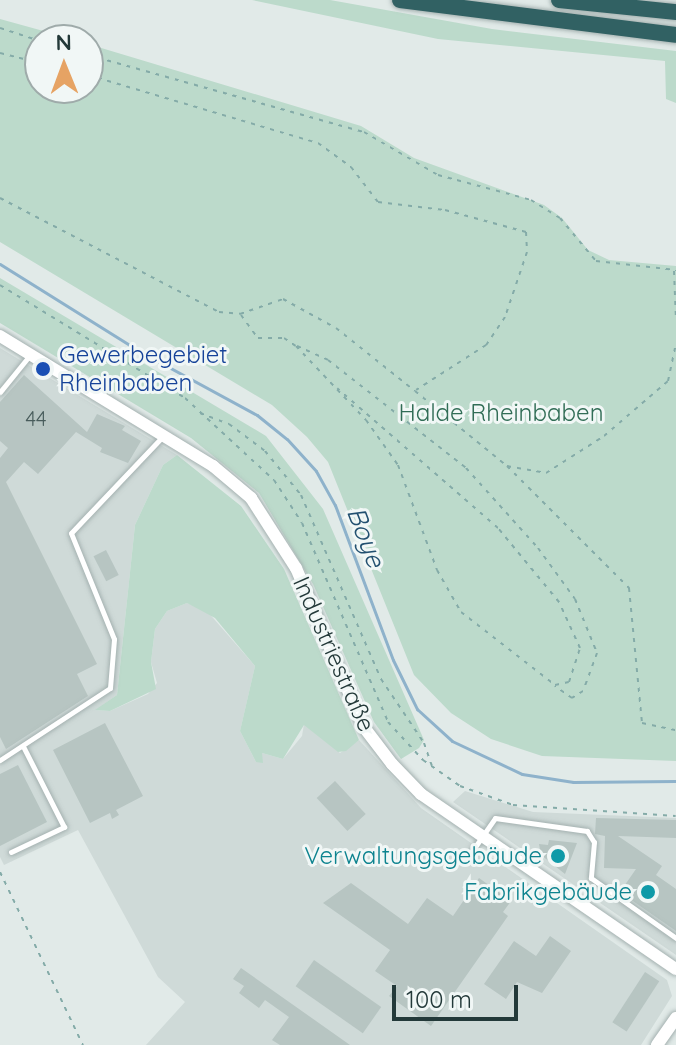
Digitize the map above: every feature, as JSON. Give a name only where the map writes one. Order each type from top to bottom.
[{"type":"highway","points":[[400,0],[676,35]]},
{"type":"highway","points":[[559,0],[676,12]]},
{"type":"street","name":"Industriestraße","points":[[0,336],[213,466],[251,498],[296,568],[363,726],[421,794],[676,969]]},
{"type":"street","points":[[657,1045],[676,1018]]},
{"type":"lane","points":[[0,392],[31,355]]},
{"type":"lane","points":[[0,760],[24,748],[110,688],[114,639],[71,533],[164,435]]},
{"type":"lane","points":[[11,852],[64,827],[24,748]]},
{"type":"lane","points":[[468,857],[495,818],[587,831],[594,842],[591,878],[676,938]]},
{"type":"path","points":[[0,28],[24,36]]},
{"type":"path","points":[[0,53],[24,59]]},
{"type":"path","points":[[104,59],[364,132],[438,175],[531,200],[560,218],[596,261],[675,270],[676,321]]},
{"type":"path","points":[[104,80],[318,143],[351,167],[378,202],[445,210],[526,232],[527,252],[505,317],[486,345],[415,391]]},
{"type":"path","points":[[0,198],[219,312],[240,314],[283,299],[336,328],[507,466],[629,588],[642,723],[676,730]]},
{"type":"path","points":[[0,285],[185,398],[255,460],[290,502],[388,722],[432,767],[460,786],[534,809],[676,816]]},
{"type":"path","points":[[240,314],[258,338],[284,338],[328,360],[466,468],[538,548],[575,599],[597,653],[583,691],[572,698],[461,612],[437,570],[398,465],[337,388]]},
{"type":"path","points":[[507,466],[546,473],[604,436],[668,381],[676,344]]},
{"type":"path","points":[[296,346],[337,388],[498,528],[559,602],[580,648],[569,682],[555,685]]},
{"type":"path","points":[[200,413],[229,424],[265,451],[301,495],[375,669],[424,743],[432,767]]},
{"type":"path","points":[[0,872],[83,1045]]},
{"type":"shaded area","points":[[0,348],[177,455],[163,465],[135,525],[117,695],[96,710],[110,711],[148,694],[157,683],[151,662],[155,629],[167,611],[187,603],[207,611],[255,666],[240,731],[256,762],[262,753],[283,759],[302,736],[304,724],[340,753],[359,740],[421,808],[667,980],[672,996],[641,1045],[146,1045],[185,1002],[158,977],[78,830],[4,865],[0,857]]},
{"type":"shaded area","points":[[465,791],[533,812],[676,818],[676,955],[453,802]]},
{"type":"green space","points":[[252,0],[330,0],[492,29],[676,51],[676,103],[666,99],[665,61],[438,39]]},
{"type":"green space","name":"Halde Rheinbaben","points":[[0,19],[24,26],[24,104],[104,104],[104,49],[361,126],[414,158],[544,205],[562,218],[588,250],[609,260],[676,266],[676,761],[542,756],[491,739],[451,713],[414,675],[328,462],[307,437],[272,405],[0,242]]},
{"type":"green space","points":[[0,278],[266,436],[323,509],[424,740],[419,748],[401,759],[374,722],[313,584],[259,493],[191,438],[0,323]]},
{"type":"green space","points":[[177,455],[241,506],[284,569],[359,740],[346,751],[338,752],[304,725],[283,759],[262,753],[263,763],[256,762],[240,731],[255,666],[215,618],[187,603],[167,611],[155,629],[151,662],[156,689],[110,711],[95,710],[117,695],[135,525],[163,465]]},
{"type":"building","points":[[24,375],[87,432],[97,414],[125,426],[122,430],[141,441],[128,463],[100,452],[102,448],[76,432],[38,474],[24,462],[6,482],[97,664],[77,674],[88,696],[6,749],[0,737],[0,458],[8,448],[0,441],[0,402]]},
{"type":"building","points":[[106,550],[119,575],[106,581],[94,556]]},
{"type":"building","points":[[105,723],[143,796],[116,810],[119,815],[112,819],[110,813],[90,823],[53,750]]},
{"type":"building","points":[[18,765],[47,822],[0,846],[0,774]]},
{"type":"building","points":[[335,781],[366,814],[347,831],[317,798]]},
{"type":"building","name":"Fabrikgebäude","points":[[596,818],[676,820],[676,838],[618,836],[662,866],[656,875],[676,889],[676,931],[620,892],[636,869],[604,868],[605,836],[595,834]]},
{"type":"building","name":"Verwaltungsgebäude","points":[[549,840],[577,843],[565,874],[541,855],[539,844],[548,845]]},
{"type":"building","points":[[479,878],[511,901],[503,912],[508,916],[431,1026],[389,996],[397,986],[375,971],[390,950],[323,903],[351,883],[408,924],[427,898],[453,916]]},
{"type":"building","points":[[550,936],[571,951],[542,993],[517,982],[506,999],[484,984],[514,941],[536,956]]},
{"type":"building","points":[[314,960],[381,1007],[363,1033],[296,986]]},
{"type":"building","points":[[241,968],[350,1045],[280,1045],[272,1040],[289,1017],[265,1000],[259,1008],[239,993],[244,986],[233,979]]},
{"type":"building","points":[[645,972],[659,981],[627,1032],[612,1022]]},
{"type":"waterway","name":"Boye","points":[[0,264],[141,352],[257,415],[287,439],[316,471],[335,505],[393,660],[417,709],[452,741],[522,774],[573,782],[676,781]]},
{"type":"place","name":"Gewerbegebiet Rheinbaben","points":[[43,369]]},
{"type":"place","name":"Verwaltungsgebäude","points":[[558,856]]},
{"type":"place","name":"Fabrikgebäude","points":[[648,892]]}]
